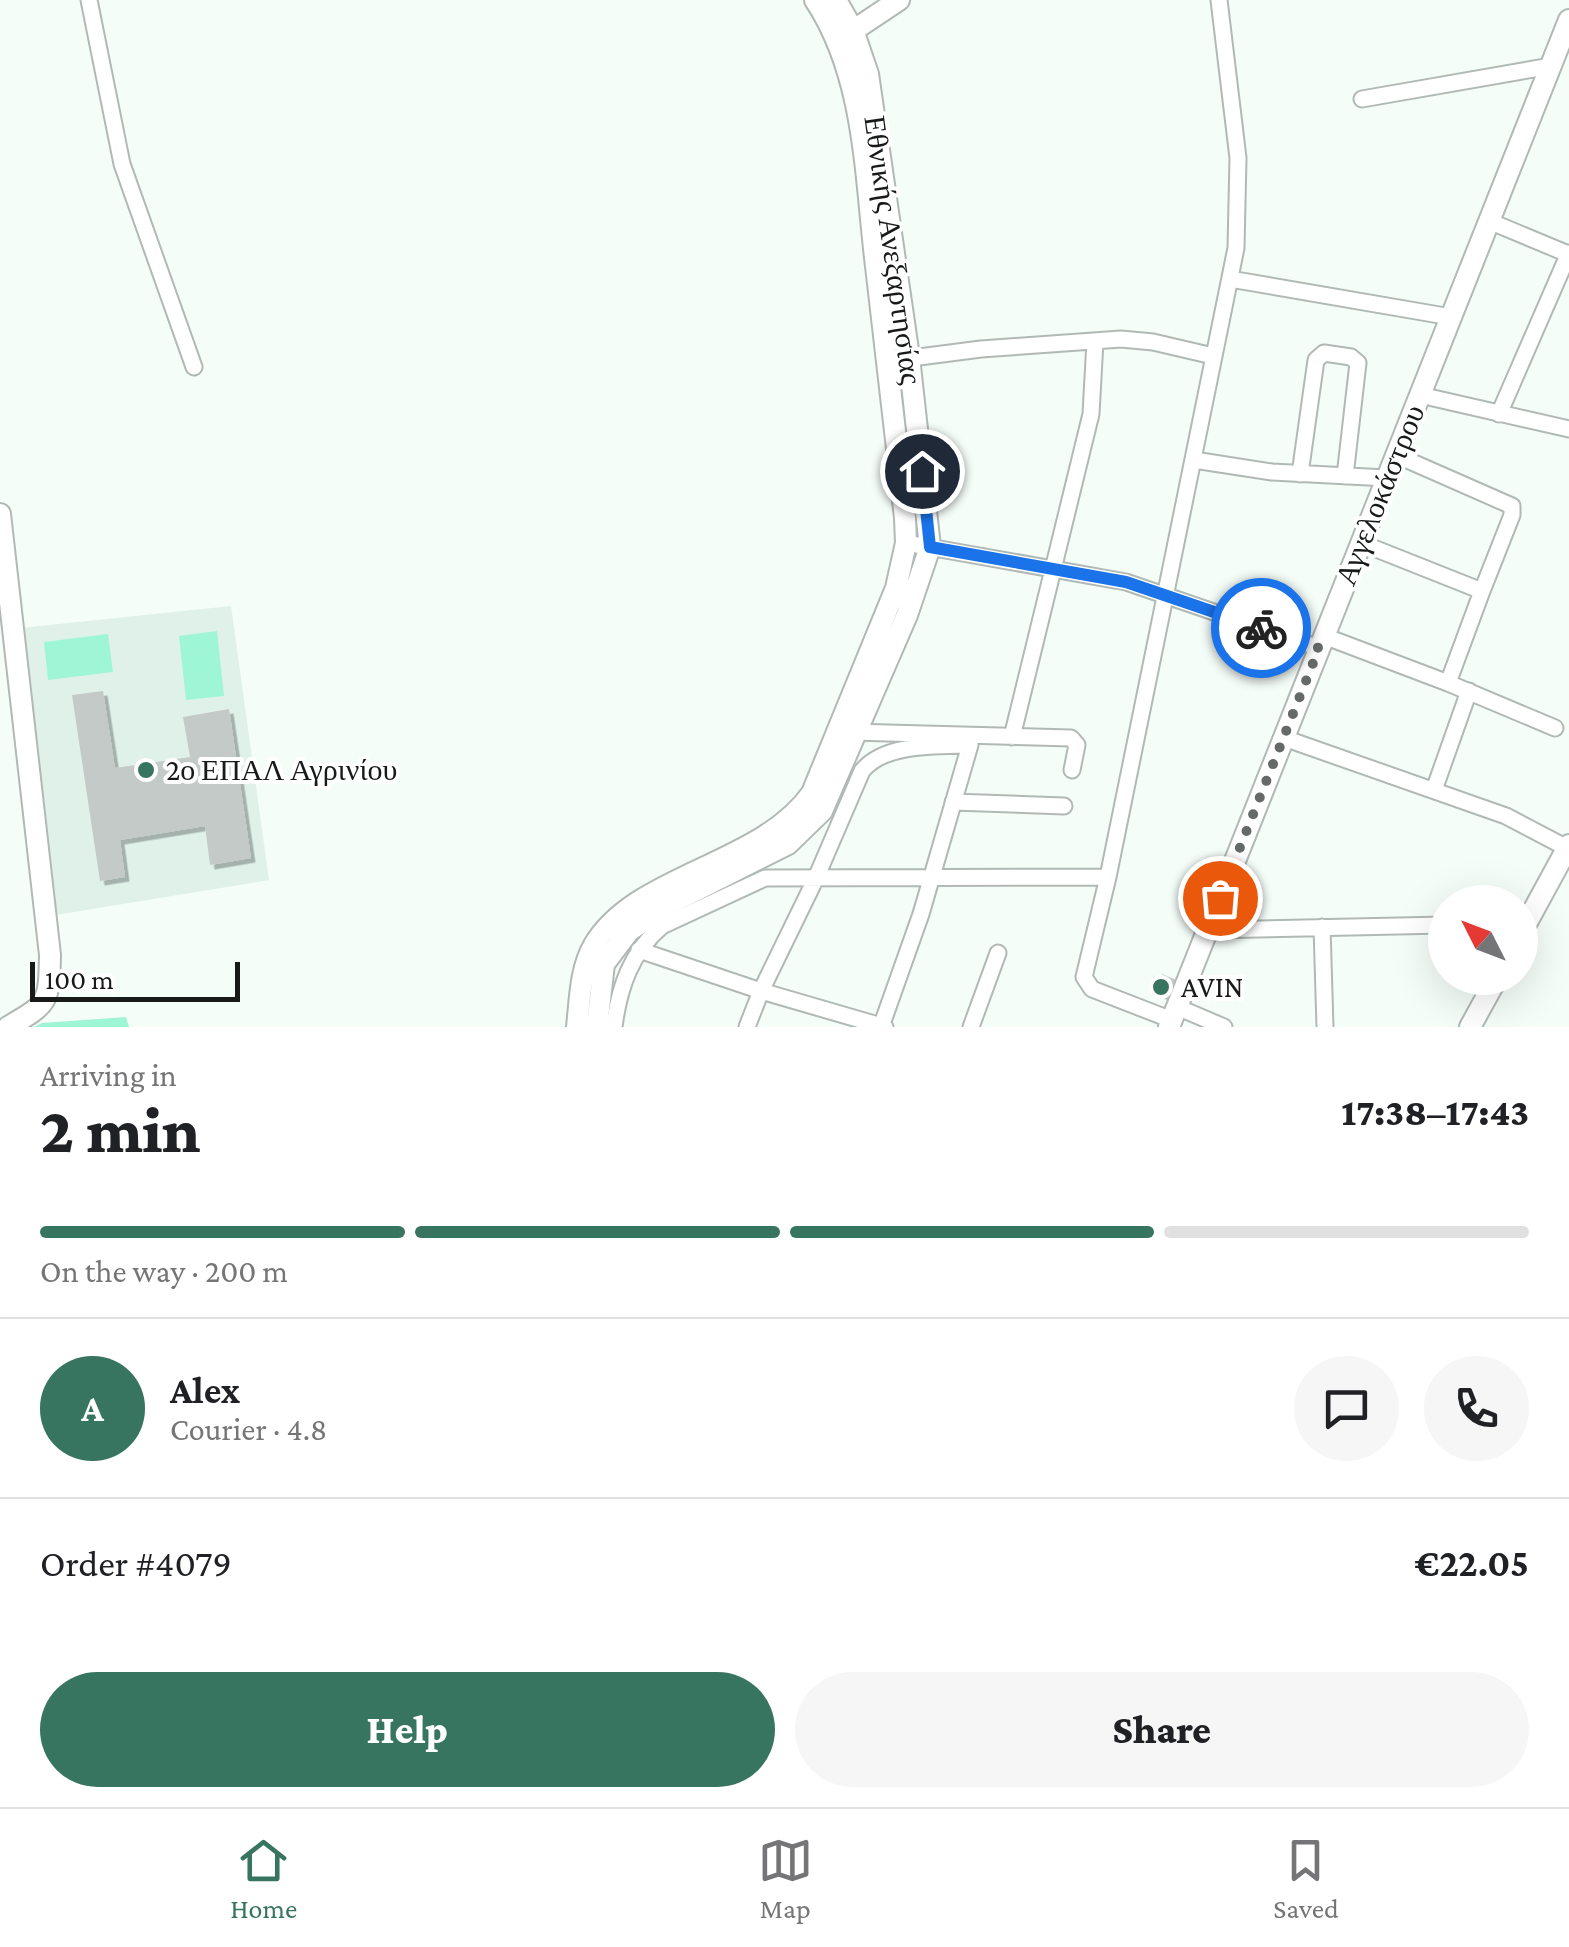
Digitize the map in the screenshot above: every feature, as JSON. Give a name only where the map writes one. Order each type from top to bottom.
[{"type":"street","points":[[90,0],[122,164],[194,367]]},
{"type":"street","name":"Εθνικής Ανεξαρτησίας","points":[[577,1027],[586,962],[606,929],[633,906],[770,833],[789,820],[812,793],[906,616],[930,547],[899,360],[868,74],[846,35],[815,0]]},
{"type":"street","name":"Εθνικής Ανεξαρτησίας","points":[[836,0],[846,35]]},
{"type":"street","points":[[846,35],[898,0]]},
{"type":"street","points":[[1219,0],[1239,181],[1238,240],[1084,981],[1092,989],[1172,1018],[1224,1027]]},
{"type":"street","name":"Αγγελοκάστρου","points":[[1172,1018],[1569,20]]},
{"type":"street","points":[[1362,99],[1551,66]]},
{"type":"street","points":[[1489,221],[1569,254],[1562,288],[1499,414]]},
{"type":"street","points":[[1230,279],[1451,317]]},
{"type":"street","points":[[899,360],[1140,340],[1214,356]]},
{"type":"street","points":[[1012,737],[1091,414],[1095,341]]},
{"type":"street","points":[[1300,474],[1316,360],[1324,353],[1351,357],[1358,364],[1345,476]]},
{"type":"street","name":"Εθνικής Ανεξαρτησίας","points":[[598,1027],[604,964],[615,946],[649,916],[802,833],[822,811],[906,543],[899,360]]},
{"type":"street","points":[[1420,395],[1569,429]]},
{"type":"street","points":[[1396,455],[1512,506],[1448,682]]},
{"type":"street","points":[[1194,460],[1300,474],[1387,478]]},
{"type":"street","points":[[0,514],[50,955],[47,995],[41,1007],[8,1027]]},
{"type":"street","points":[[906,543],[1126,582],[1448,682],[1555,728]]},
{"type":"street","points":[[1361,543],[1482,591]]},
{"type":"street","points":[[1434,790],[1469,691]]},
{"type":"street","points":[[847,732],[1074,739],[1078,745],[1072,770]]},
{"type":"street","points":[[1284,738],[1506,816],[1568,846],[1538,902]]},
{"type":"street","points":[[639,950],[761,991],[882,1027],[932,880],[970,745],[876,758],[862,771],[761,991],[747,1027]]},
{"type":"street","points":[[952,802],[1064,806]]},
{"type":"street","points":[[614,1027],[628,970],[639,950],[662,926],[754,880],[1108,877]]},
{"type":"street","points":[[1207,930],[1428,925]]},
{"type":"street","points":[[1322,926],[1325,1027]]},
{"type":"street","points":[[971,1027],[998,953]]},
{"type":"street","points":[[1470,1027],[1488,995]]},
{"type":"shaded area","name":"2ο ΕΠΑΛ Αγρινίου","points":[[231,606],[269,880],[56,915],[20,628]]},
{"type":"green space","points":[[217,631],[224,696],[186,700],[179,636]]},
{"type":"green space","points":[[108,634],[113,672],[48,680],[44,642]]},
{"type":"green space","points":[[126,1017],[129,1027],[34,1027],[42,1023]]},
{"type":"building","points":[[103,691],[115,768],[190,757],[183,717],[229,709],[251,858],[210,865],[205,826],[120,840],[125,877],[100,881],[72,695]]},
{"type":"building","points":[[1162,974],[1179,981],[1171,999],[1155,992]]},
{"type":"way so far","points":[[1220,898],[1319,648],[1261,628]]},
{"type":"place","name":"2ο ΕΠΑΛ Αγρινίου","points":[[146,770]]},
{"type":"place","name":"AVIN","points":[[1161,987]]},
{"type":"route","points":[[922,471],[930,547],[1126,582],[1261,628]]}]
